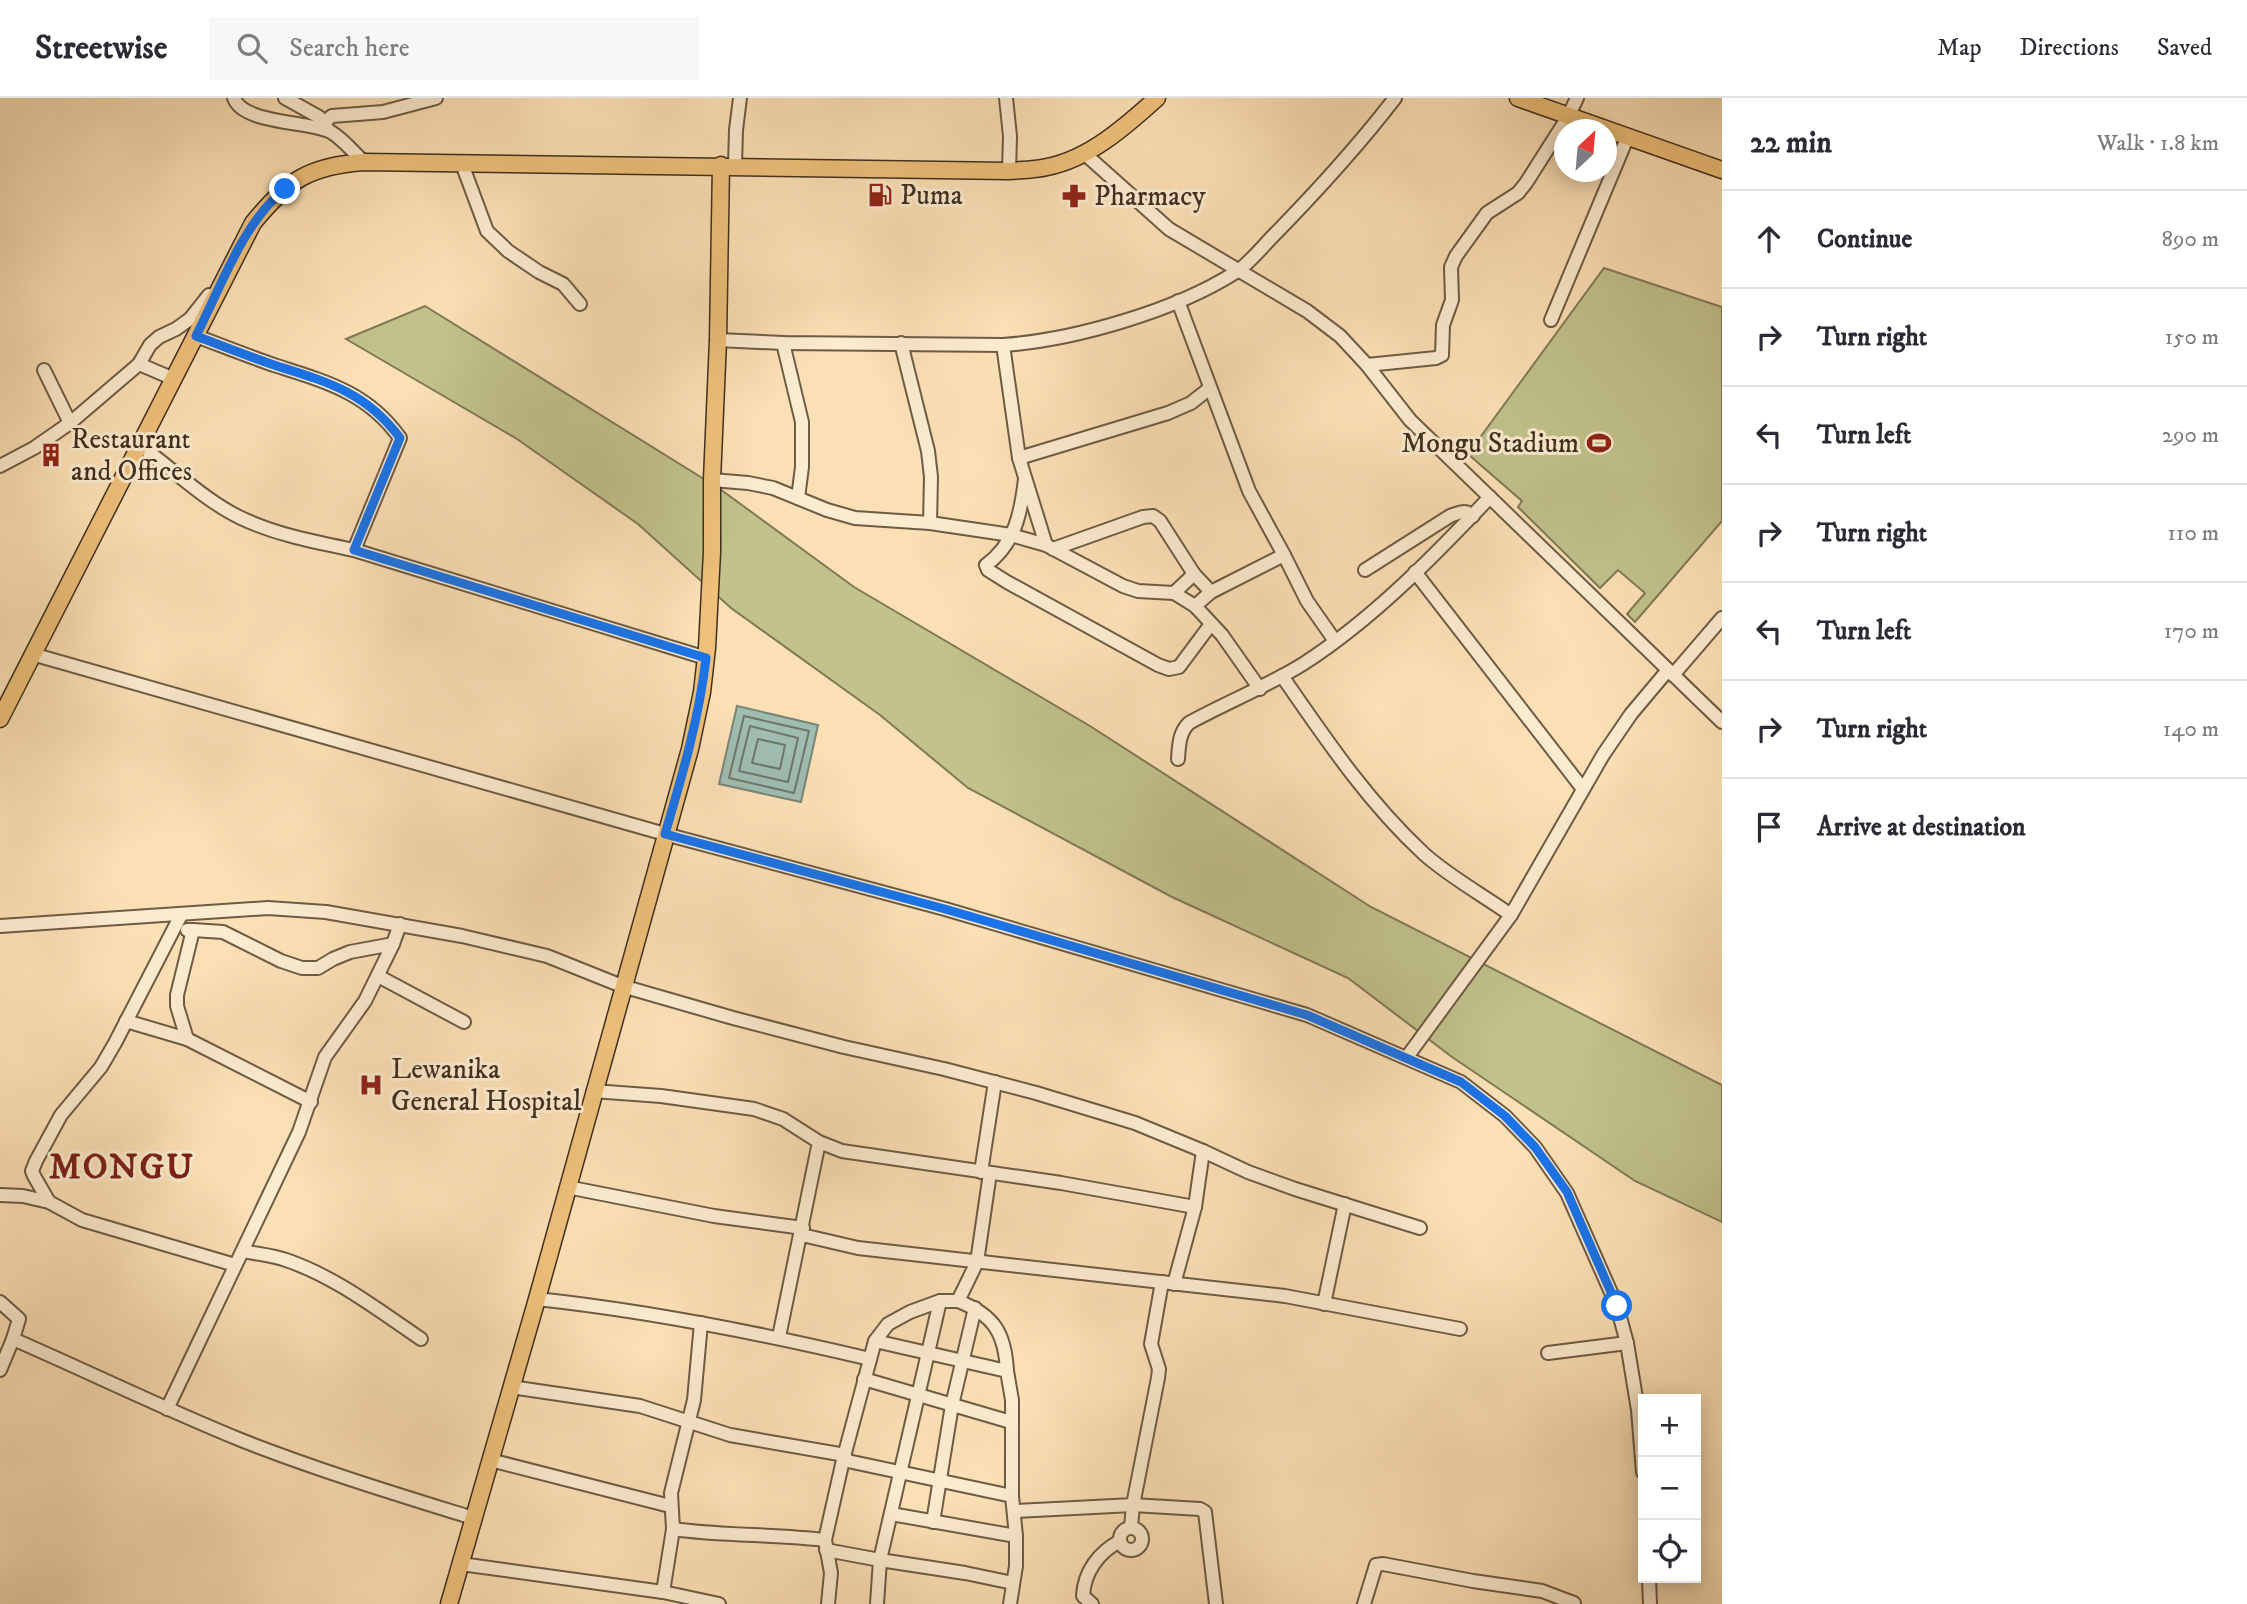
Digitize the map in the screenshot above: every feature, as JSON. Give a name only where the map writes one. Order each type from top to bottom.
[{"type":"main road","points":[[0,719],[253,223],[276,196],[309,172],[364,162],[1009,171],[1046,168],[1085,154],[1157,98]]},
{"type":"main road","points":[[1518,98],[1722,170]]},
{"type":"main road","points":[[449,1604],[690,748],[702,692],[712,552],[712,480],[728,165]]},
{"type":"street","points":[[234,98],[241,110],[256,115],[326,127]]},
{"type":"street","points":[[285,98],[319,117],[326,127],[364,162]]},
{"type":"street","points":[[326,127],[332,116],[383,112],[436,98]]},
{"type":"street","points":[[728,165],[740,98]]},
{"type":"street","points":[[1006,98],[1010,136],[1009,171]]},
{"type":"street","points":[[718,340],[1003,345],[1080,335],[1178,301],[1238,271],[1326,180],[1395,98]]},
{"type":"street","points":[[1367,365],[1436,358],[1442,355],[1443,325],[1452,300],[1451,267],[1456,257],[1487,213],[1518,193],[1568,117],[1577,98]]},
{"type":"street","points":[[1551,320],[1628,136]]},
{"type":"street","points":[[1085,154],[1169,229],[1307,311],[1340,336],[1367,365],[1410,420],[1722,722]]},
{"type":"street","points":[[462,164],[481,219],[493,237],[525,263],[563,284],[580,303]]},
{"type":"street","points":[[0,466],[34,448],[70,423],[139,364],[150,345],[159,337],[190,319],[228,272]]},
{"type":"street","points":[[1178,301],[1249,491],[1307,601],[1335,641]]},
{"type":"street","points":[[196,336],[327,382],[356,396],[390,424],[400,438],[354,550]]},
{"type":"street","points":[[783,343],[802,422],[802,467],[798,498]]},
{"type":"street","points":[[901,343],[928,451],[931,477],[930,523]]},
{"type":"street","points":[[1003,345],[1019,458],[1049,547]]},
{"type":"street","points":[[139,364],[174,379]]},
{"type":"street","points":[[44,370],[70,423]]},
{"type":"street","points":[[1019,458],[1168,413],[1191,403],[1210,388]]},
{"type":"street","points":[[141,446],[226,509],[268,529],[354,550],[706,658]]},
{"type":"street","points":[[1025,479],[1021,510],[1012,536],[986,568],[1158,666],[1169,669],[1179,667],[1211,624]]},
{"type":"street","points":[[712,480],[760,485],[855,518],[930,523],[1012,536],[1049,547],[1123,586],[1138,591],[1174,593],[1195,606],[1239,658],[1260,689]]},
{"type":"street","points":[[1178,759],[1182,729],[1189,723],[1260,689],[1335,641],[1415,572],[1490,497]]},
{"type":"street","points":[[1366,570],[1450,516],[1469,512],[1473,516]]},
{"type":"street","points":[[1049,547],[1153,516],[1165,527],[1194,574],[1211,592]]},
{"type":"street","points":[[1195,606],[1211,592],[1284,555]]},
{"type":"street","points":[[1415,572],[1583,789]]},
{"type":"street","points":[[1174,593],[1194,574]]},
{"type":"street","points":[[1407,1057],[1511,915],[1583,789],[1631,714],[1722,618]]},
{"type":"street","points":[[32,654],[665,834],[945,909],[1294,1011],[1461,1082],[1505,1116],[1535,1147],[1567,1192],[1617,1306],[1627,1343],[1638,1410],[1642,1457]]},
{"type":"street","points":[[1282,676],[1385,815],[1425,855],[1511,915]]},
{"type":"street","points":[[0,926],[268,908],[326,912],[400,924],[535,952],[567,962],[622,986],[844,1048],[995,1082],[1135,1123],[1203,1150],[1248,1172],[1420,1228]]},
{"type":"street","points":[[49,1202],[33,1176],[36,1161],[61,1115],[101,1067],[181,915]]},
{"type":"street","points":[[167,1409],[299,1132],[325,1057],[366,1001],[400,924]]},
{"type":"street","points":[[174,930],[223,932],[281,961],[302,968],[318,968],[333,958],[350,952],[393,944]]},
{"type":"street","points":[[187,1039],[177,1006],[177,995],[192,930]]},
{"type":"street","points":[[378,976],[464,1022]]},
{"type":"street","points":[[126,1021],[187,1039],[311,1101]]},
{"type":"street","points":[[958,1301],[977,1262],[995,1082]]},
{"type":"street","points":[[593,1091],[661,1096],[754,1109],[783,1119],[819,1142],[842,1151],[1061,1183],[1195,1207]]},
{"type":"street","points":[[779,1337],[819,1142]]},
{"type":"street","points":[[1131,1527],[1159,1369],[1151,1345],[1168,1283],[1195,1207],[1203,1150]]},
{"type":"street","points":[[567,1187],[802,1231],[858,1248],[1285,1296],[1460,1329]]},
{"type":"street","points":[[0,1195],[23,1196],[49,1202],[82,1220],[235,1265]]},
{"type":"street","points":[[1324,1304],[1345,1204]]},
{"type":"street","points":[[243,1251],[283,1259],[306,1268],[361,1297],[421,1339]]},
{"type":"street","points":[[537,1299],[620,1308],[779,1337],[870,1359]]},
{"type":"street","points":[[877,1604],[880,1560],[940,1301]]},
{"type":"street","points":[[828,1604],[831,1573],[826,1545],[844,1458],[875,1341],[888,1324],[940,1301],[958,1301],[975,1308],[999,1331],[1006,1349],[1012,1400],[1016,1536],[1010,1604]]},
{"type":"street","points":[[0,1302],[19,1319],[0,1370]]},
{"type":"street","points":[[933,1522],[942,1480],[952,1405],[975,1308]]},
{"type":"street","points":[[663,1592],[673,1530],[670,1506],[674,1478],[696,1389],[701,1323]]},
{"type":"street","points":[[13,1339],[244,1441],[473,1518]]},
{"type":"street","points":[[875,1341],[1007,1371]]},
{"type":"street","points":[[1548,1353],[1627,1343]]},
{"type":"street","points":[[864,1379],[1011,1422]]},
{"type":"street","points":[[511,1387],[640,1406],[750,1440],[1013,1496]]},
{"type":"street","points":[[490,1460],[670,1506]]},
{"type":"street","points":[[1014,1511],[1133,1505],[1200,1509],[1205,1512],[1216,1604]]},
{"type":"street","points":[[891,1514],[1016,1536]]},
{"type":"street","points":[[1092,1604],[1083,1596],[1086,1578],[1100,1555],[1120,1541],[1122,1531],[1131,1527],[1142,1535],[1142,1544],[1135,1550],[1126,1549],[1120,1541]]},
{"type":"street","points":[[673,1530],[706,1534],[764,1534],[826,1545],[880,1560],[1013,1583]]},
{"type":"street","points":[[461,1564],[663,1592],[719,1604]]},
{"type":"street","points":[[1364,1604],[1372,1572],[1376,1566],[1382,1564],[1542,1591],[1575,1604]]},
{"type":"street","points":[[1648,1583],[1650,1604]]},
{"type":"green space","name":"Mongu Stadium","points":[[1604,268],[1722,307],[1722,521],[1635,622],[1627,614],[1645,593],[1618,570],[1600,588],[1518,507],[1522,501],[1468,454]]},
{"type":"green space","points":[[425,306],[720,489],[854,587],[1090,726],[1371,907],[1722,1085],[1722,1222],[1635,1181],[1452,1057],[1348,978],[1172,897],[968,788],[880,715],[731,608],[638,524],[517,439],[346,339]]},
{"type":"water","points":[[737,706],[818,725],[801,802],[719,784]]},
{"type":"place","name":"Puma","points":[[880,195]]},
{"type":"place","name":"Pharmacy","points":[[1074,196]]},
{"type":"place","name":"Mongu Stadium","points":[[1599,443]]},
{"type":"place","name":"Restaurant and Offices","points":[[51,455]]},
{"type":"place","name":"Lewanika General Hospital","points":[[371,1085]]},
{"type":"district","name":"MONGU","points":[[122,1168]]},
{"type":"route","points":[[285,189],[253,223],[196,336],[327,382],[356,396],[390,424],[400,438],[354,550],[706,658],[690,748],[665,834],[945,909],[1307,1015],[1461,1082],[1505,1116],[1535,1147],[1567,1192],[1617,1306]]}]
